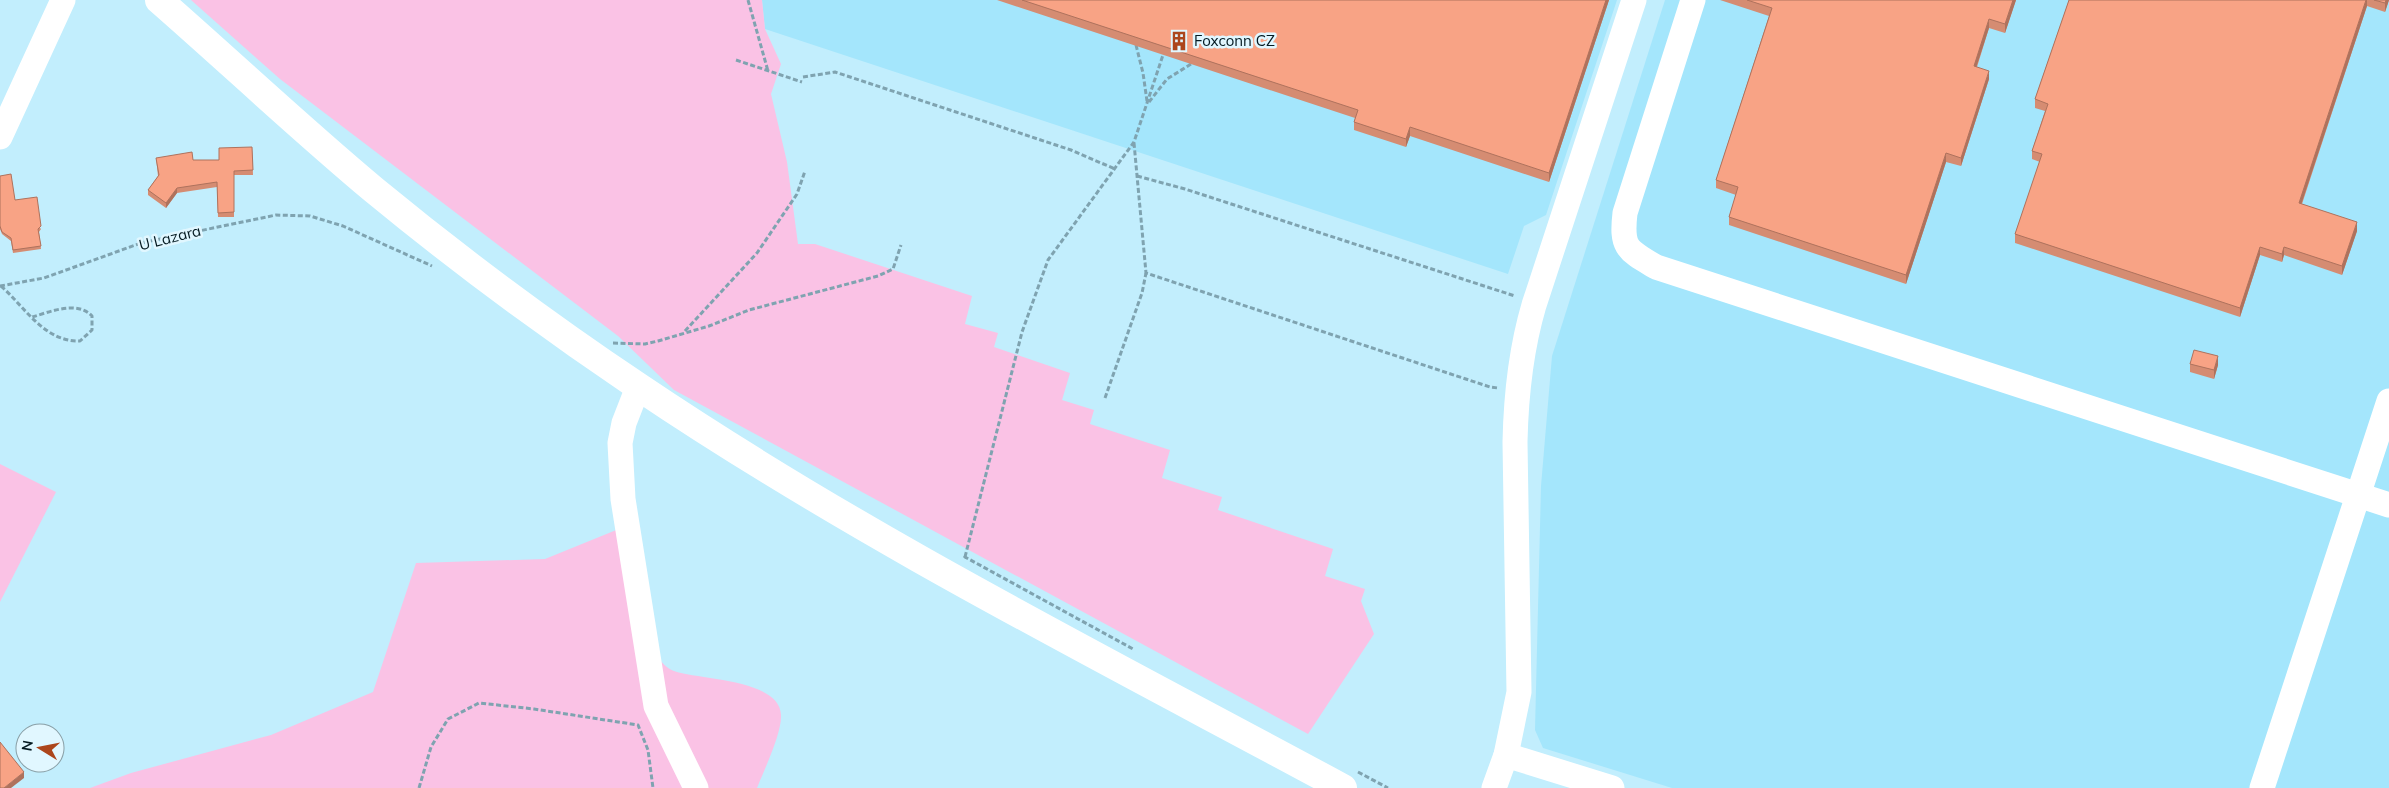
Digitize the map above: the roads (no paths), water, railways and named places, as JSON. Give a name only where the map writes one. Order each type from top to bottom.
[{"type":"main road","points":[[159,0],[328,150],[408,217],[542,319],[638,387],[741,453],[887,541],[1343,788]]},
{"type":"street","points":[[0,138],[63,0]]},
{"type":"street","points":[[1494,788],[1506,755],[1519,692],[1515,442],[1522,353],[1534,305],[1634,0]]},
{"type":"street","points":[[1693,0],[1625,213],[1623,233],[1630,252],[1656,267],[2389,505]]},
{"type":"street","points":[[638,387],[624,423],[620,443],[623,499],[656,706],[696,788]]},
{"type":"street","points":[[2262,788],[2389,402]]},
{"type":"street","points":[[1506,755],[1563,780],[1612,788]]},
{"type":"place","name":"Foxconn CZ","points":[[1179,41]]}]
